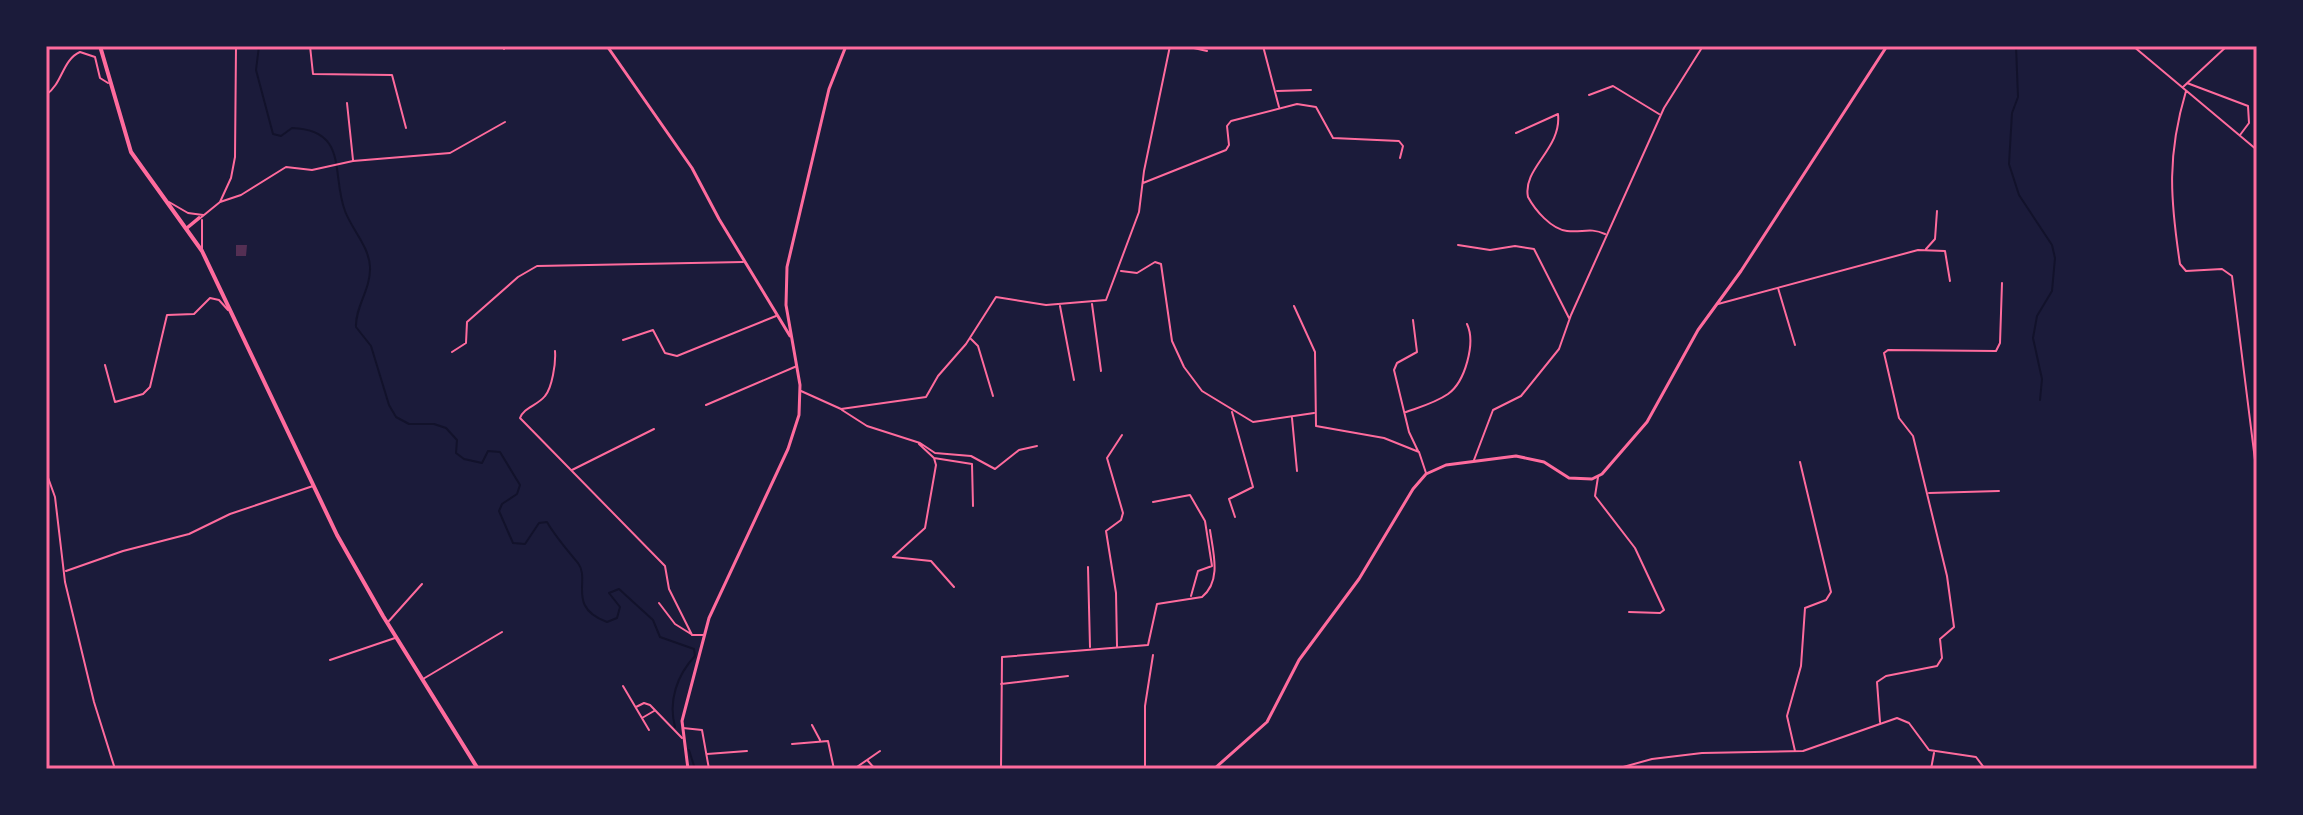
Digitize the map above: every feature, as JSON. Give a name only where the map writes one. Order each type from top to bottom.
[{"type":"main road","points":[[100,46],[130,150],[202,251],[314,486],[387,623],[478,769]]},
{"type":"street","points":[[187,228],[220,202],[228,189],[235,159],[236,46]]},
{"type":"street","points":[[310,46],[313,74],[391,75],[406,128]]},
{"type":"street","points":[[607,46],[690,165],[744,262],[792,338]]},
{"type":"street","points":[[688,769],[682,728],[704,635],[742,541],[792,439],[799,415],[800,390],[785,299],[787,265],[828,93],[846,46]]},
{"type":"street","points":[[841,409],[928,396],[937,377],[970,338],[999,295],[1020,303],[1060,305],[1092,303],[1107,298],[1139,214],[1142,183],[1170,46]]},
{"type":"street","points":[[1185,46],[1207,51]]},
{"type":"street","points":[[1263,46],[1279,108]]},
{"type":"street","points":[[1474,461],[1492,411],[1501,403],[1522,395],[1558,350],[1660,115],[1703,46]]},
{"type":"street","points":[[1629,612],[1660,613],[1664,610],[1635,548],[1595,494],[1598,477],[1647,422],[1695,334],[1718,304],[1887,46]]},
{"type":"street","points":[[2133,46],[2257,150]]},
{"type":"street","points":[[2182,88],[2227,46]]},
{"type":"street","points":[[87,47],[87,52]]},
{"type":"street","points":[[87,52],[96,59],[101,79],[109,83]]},
{"type":"street","points":[[46,95],[59,83],[70,58],[87,52]]},
{"type":"street","points":[[2187,83],[2248,106],[2249,123],[2239,135]]},
{"type":"street","points":[[1589,95],[1613,86],[1660,115]]},
{"type":"street","points":[[1276,91],[1311,90]]},
{"type":"street","points":[[2186,91],[2174,134],[2170,167],[2180,265],[2188,271],[2222,269],[2232,276],[2257,476]]},
{"type":"street","points":[[347,103],[353,161]]},
{"type":"street","points":[[1142,183],[1226,151],[1229,146],[1229,123],[1300,104],[1315,107],[1333,138],[1399,141],[1403,146],[1400,158]]},
{"type":"street","points":[[1516,133],[1558,114],[1549,152],[1528,183],[1528,197],[1543,217],[1561,230],[1591,228],[1607,234]]},
{"type":"street","points":[[220,202],[241,195],[283,168],[310,170],[353,161],[452,152],[505,122]]},
{"type":"street","points":[[168,201],[188,213],[204,215]]},
{"type":"street","points":[[1925,250],[1935,239],[1937,211]]},
{"type":"street","points":[[202,251],[204,215]]},
{"type":"street","points":[[1458,245],[1490,250],[1515,246],[1534,249],[1569,319]]},
{"type":"street","points":[[1718,304],[1925,250],[1945,252],[1950,281]]},
{"type":"street","points":[[452,352],[466,343],[467,322],[535,267],[744,262]]},
{"type":"street","points":[[1118,270],[1135,273],[1155,262],[1161,263],[1168,326],[1179,358],[1201,389],[1231,411],[1257,422],[1314,413]]},
{"type":"street","points":[[1880,722],[1877,682],[1886,676],[1937,666],[1942,658],[1940,639],[1954,628],[1948,579],[1913,434],[1899,418],[1884,352],[1929,348],[1996,351],[2000,341],[2002,283]]},
{"type":"street","points":[[1778,288],[1795,345]]},
{"type":"street","points":[[105,365],[113,400],[119,403],[149,390],[169,314],[194,314],[213,298],[220,301],[235,321]]},
{"type":"street","points":[[1092,303],[1101,371]]},
{"type":"street","points":[[1060,305],[1074,380]]},
{"type":"street","points":[[1294,306],[1315,352],[1316,425],[1321,429],[1381,437],[1419,452]]},
{"type":"street","points":[[623,340],[653,330],[665,353],[677,356],[777,316]]},
{"type":"street","points":[[1413,320],[1417,351],[1397,363],[1394,369],[1426,474]]},
{"type":"street","points":[[1405,413],[1443,396],[1455,386],[1472,346],[1467,324]]},
{"type":"street","points":[[970,338],[978,346],[993,396]]},
{"type":"street","points":[[555,351],[555,369],[548,393],[520,416],[666,567],[669,589],[692,635]]},
{"type":"street","points":[[706,405],[797,366]]},
{"type":"street","points":[[800,390],[841,409],[871,428],[915,441],[936,453],[973,457],[996,469],[1019,450],[1037,446]]},
{"type":"street","points":[[1231,411],[1253,487],[1229,499],[1235,517]]},
{"type":"street","points":[[1292,417],[1297,471]]},
{"type":"street","points":[[571,470],[654,429]]},
{"type":"street","points":[[1117,647],[1116,596],[1106,530],[1121,520],[1123,513],[1107,458],[1122,435]]},
{"type":"street","points":[[915,441],[934,458],[936,465],[925,528],[893,557],[931,561],[954,587]]},
{"type":"street","points":[[1214,769],[1267,722],[1302,655],[1359,579],[1413,489],[1426,474],[1441,467],[1474,461],[1524,457],[1544,462],[1565,477],[1598,477]]},
{"type":"street","points":[[934,458],[972,464],[973,506]]},
{"type":"street","points":[[1795,752],[1787,716],[1803,659],[1805,608],[1826,600],[1831,592],[1800,462]]},
{"type":"street","points":[[46,472],[54,492],[64,572],[94,702],[115,769]]},
{"type":"street","points":[[64,572],[123,551],[189,534],[227,515],[314,486]]},
{"type":"street","points":[[1927,494],[1999,491]]},
{"type":"street","points":[[1153,502],[1190,495],[1204,519],[1212,567],[1198,571],[1191,597]]},
{"type":"street","points":[[1001,769],[1000,684],[1003,656],[1148,645],[1156,605],[1205,595],[1215,572],[1210,530]]},
{"type":"street","points":[[1088,567],[1090,649]]},
{"type":"street","points":[[387,623],[422,584]]},
{"type":"street","points":[[659,603],[682,631],[704,635]]},
{"type":"street","points":[[422,679],[502,632]]},
{"type":"street","points":[[330,660],[396,638]]},
{"type":"street","points":[[1145,769],[1146,702],[1153,655]]},
{"type":"street","points":[[1000,684],[1068,676]]},
{"type":"street","points":[[623,686],[649,730]]},
{"type":"street","points":[[636,707],[646,703],[682,738]]},
{"type":"street","points":[[642,718],[655,711]]},
{"type":"street","points":[[1616,769],[1635,763],[1726,751],[1795,752],[1880,722],[1904,719],[1934,752],[1976,757],[1985,769]]},
{"type":"street","points":[[812,725],[821,741]]},
{"type":"street","points":[[682,728],[701,729],[709,769]]},
{"type":"street","points":[[792,744],[821,741],[831,744],[834,769]]},
{"type":"street","points":[[706,754],[747,751]]},
{"type":"street","points":[[854,769],[880,751]]},
{"type":"street","points":[[1931,769],[1934,752]]},
{"type":"street","points":[[867,760],[875,769]]},
{"type":"street","points":[[1635,763],[1636,769]]},
{"type":"building","points":[[236,245],[247,245],[246,256],[236,256]]},
{"type":"waterway","points":[[259,46],[256,70],[273,134],[281,136],[292,128],[310,131],[322,137],[335,156],[345,211],[367,252],[370,267],[356,327],[371,346],[389,405],[396,417],[409,424],[434,424],[446,428],[457,440],[456,453],[464,459],[482,463],[488,451],[500,452],[520,485],[517,494],[502,504],[499,511],[513,543],[525,544],[539,523],[547,522],[578,563],[583,601],[595,616],[607,622],[617,618],[620,607],[609,593],[619,589],[653,620],[660,637],[694,649],[695,656],[683,671],[676,689],[673,708],[675,727]]},
{"type":"waterway","points":[[2016,46],[2018,97],[2012,113],[2009,164],[2019,195],[2052,245],[2055,258],[2052,291],[2037,316],[2033,338],[2042,379],[2040,400]]},
{"type":"waterway","points":[[689,750],[695,769]]}]
